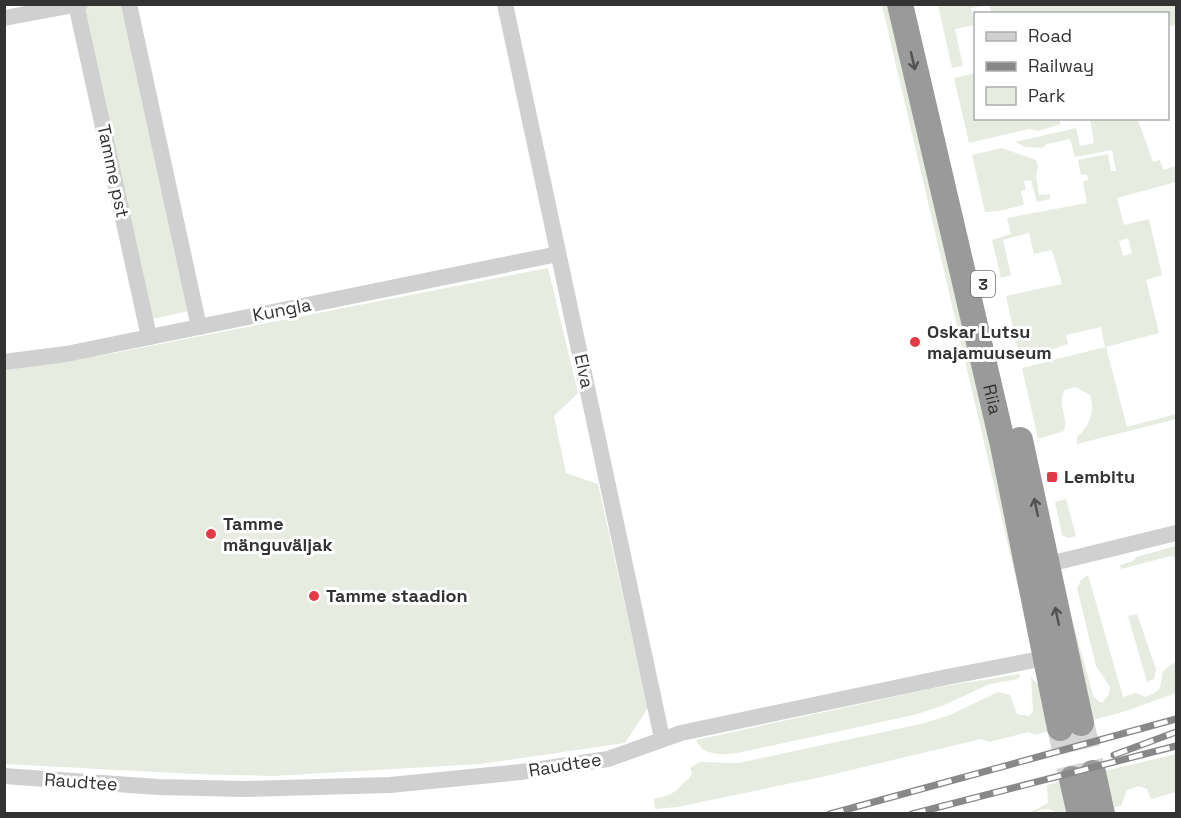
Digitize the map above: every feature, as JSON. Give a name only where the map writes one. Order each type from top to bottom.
[{"type":"highway","name":"Riia","points":[[900,4],[998,422],[1038,567],[1073,722],[1046,660],[1038,567],[1035,502],[918,4]]},
{"type":"highway","points":[[1080,789],[1102,813]]},
{"type":"street","points":[[129,4],[199,327]]},
{"type":"street","name":"Elva","points":[[505,4],[662,738]]},
{"type":"street","points":[[4,18],[77,5]]},
{"type":"street","name":"Tamme pst","points":[[77,5],[149,337]]},
{"type":"street","name":"Kungla","points":[[4,362],[66,354],[558,254]]},
{"type":"street","points":[[1038,567],[1176,533]]},
{"type":"street","name":"Raudtee","points":[[4,776],[159,787],[244,789],[390,785],[521,772],[608,759],[662,738],[947,677],[1046,660]]},
{"type":"street","points":[[1080,789],[1090,813]]},
{"type":"green space","points":[[80,5],[126,5],[193,310],[148,320]]},
{"type":"green space","points":[[882,5],[892,5],[1012,513],[1019,592]]},
{"type":"green space","points":[[938,5],[989,5],[971,8],[974,25],[955,29],[963,66],[952,68]]},
{"type":"green space","points":[[989,5],[1176,5],[1176,25],[1169,27],[1169,12],[991,12]]},
{"type":"green space","points":[[974,73],[974,120],[1059,120],[1061,124],[1038,131],[1029,129],[969,143],[954,78]]},
{"type":"green space","points":[[1090,120],[1138,120],[1153,162],[1160,160],[1163,170],[1176,166],[1176,182],[1117,198],[1124,225],[1149,219],[1162,275],[1146,280],[1159,333],[1106,347],[1127,427],[1176,414],[1176,419],[1077,444],[1077,437],[1090,418],[1092,407],[1090,395],[1076,387],[1065,390],[1062,400],[1064,431],[1038,439],[1022,368],[1105,347],[1101,327],[1066,335],[1068,344],[1058,348],[1019,356],[1006,296],[1062,284],[1052,250],[1034,254],[1029,233],[1003,240],[1011,275],[1001,278],[992,240],[1011,234],[1007,218],[1087,203],[1083,182],[1088,180],[1087,174],[1081,175],[1078,160],[1108,154],[1111,171],[1116,171],[1112,150],[1075,157],[1070,139],[1047,144],[1042,148],[1026,147],[1015,142],[1076,128],[1080,146],[1094,143]],"holes":[[[1128,238],[1132,253],[1123,256],[1119,241]]]},
{"type":"green space","points":[[1002,148],[1036,160],[1039,195],[1050,194],[1050,199],[1037,202],[1031,180],[1024,181],[1026,190],[1021,191],[1024,205],[985,212],[972,155]]},
{"type":"green space","name":"Tamme staadion","points":[[548,268],[578,393],[554,416],[566,473],[598,484],[648,708],[625,743],[480,764],[273,776],[5,764],[4,370],[114,353]]},
{"type":"green space","points":[[1066,499],[1076,536],[1068,538],[1062,535],[1055,502]]},
{"type":"green space","points":[[1176,546],[1176,558],[1171,556],[1121,569],[1120,565],[1133,561],[1136,557]]},
{"type":"green space","points":[[1088,575],[1123,697],[1136,693],[1145,697],[1158,690],[1163,671],[1176,661],[1176,693],[1093,720],[1069,609],[1093,695],[1099,702],[1103,702],[1109,694],[1110,687],[1096,666],[1077,588],[1081,580]]},
{"type":"green space","points":[[1137,614],[1156,669],[1154,679],[1147,682],[1128,616]]},
{"type":"green space","points":[[1019,674],[1018,679],[990,684],[942,706],[914,715],[737,753],[708,752],[696,740],[939,687]]},
{"type":"green space","points":[[1031,677],[1040,687],[1052,730],[1035,735],[1029,732],[989,742],[981,739],[826,776],[677,807],[655,809],[654,799],[676,790],[689,779],[692,773],[690,768],[699,762],[738,763],[921,724],[950,715],[998,692],[1010,695],[1017,714],[1029,716],[1033,712]]},
{"type":"green space","points":[[1176,754],[1176,792],[1151,799],[1147,789],[1139,786],[1127,790],[1121,806],[1114,807],[1105,771]]},
{"type":"green space","points":[[1064,781],[1070,813],[1056,813],[1046,809],[1027,814],[1048,803],[1047,785]]},
{"type":"tunnel","points":[[1081,723],[1093,773]]},
{"type":"tunnel","points":[[1060,728],[1072,779]]},
{"type":"railway","points":[[830,814],[1176,719]]},
{"type":"railway","points":[[1114,755],[1176,732]]},
{"type":"railway","points":[[912,814],[1176,746]]},
{"type":"place","name":"Oskar Lutsu majamuuseum","points":[[915,342]]},
{"type":"place","name":"Lembitu","points":[[1052,477]]},
{"type":"place","name":"Tamme mänguväljak","points":[[211,534]]},
{"type":"place","name":"Tamme staadion","points":[[314,596]]}]
